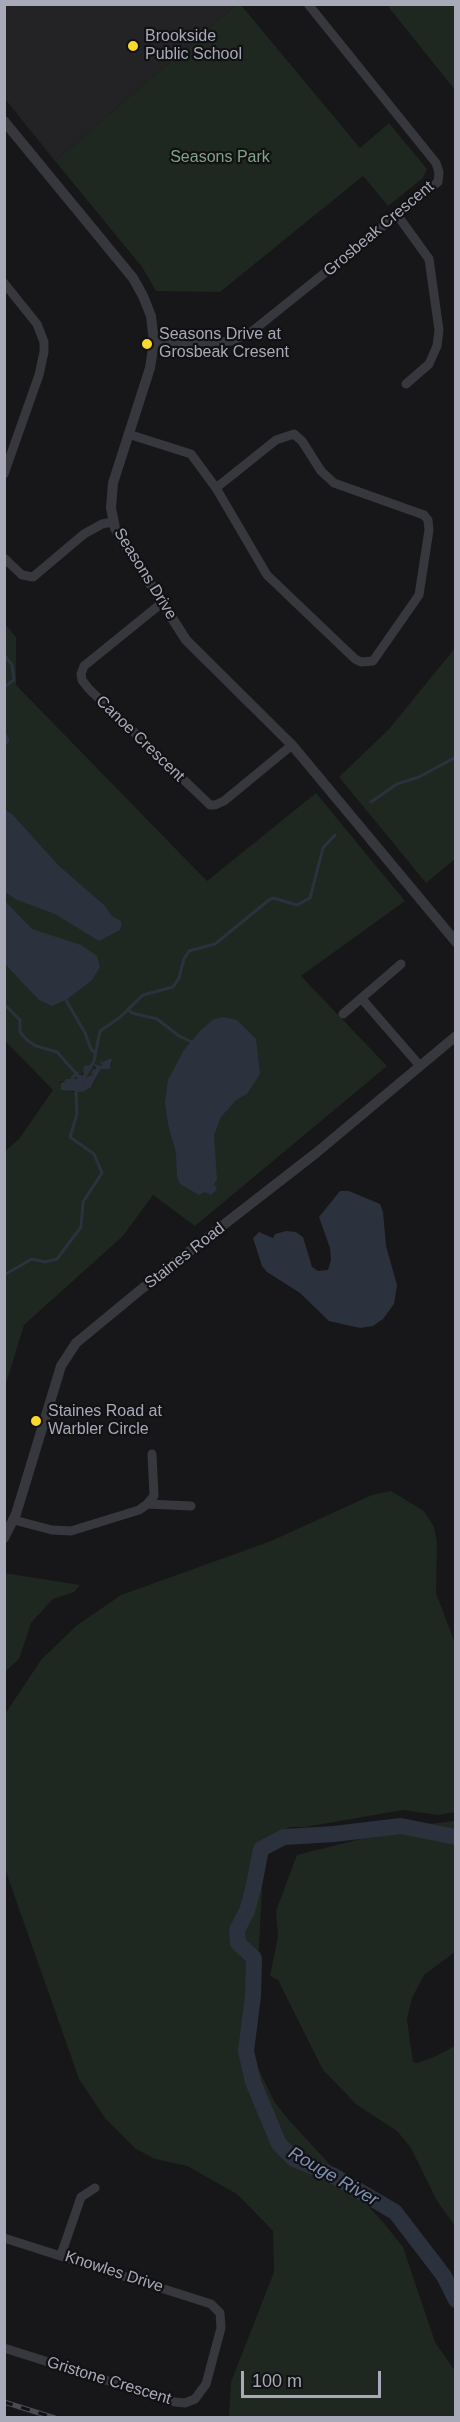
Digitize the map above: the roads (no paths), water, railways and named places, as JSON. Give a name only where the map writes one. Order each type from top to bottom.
[{"type":"street","name":"Grosbeak Crescent","points":[[154,342],[231,341],[250,333],[438,182],[440,172],[436,163],[308,4]]},
{"type":"street","name":"Seasons Drive","points":[[4,121],[138,286],[151,316],[154,342],[150,368],[112,483],[113,522],[186,640],[292,745],[456,942]]},
{"type":"street","points":[[398,216],[429,259],[439,330],[437,346],[429,364],[406,384]]},
{"type":"street","points":[[4,283],[37,324],[44,352],[39,375],[4,474]]},
{"type":"street","points":[[128,434],[191,454],[216,488],[267,575],[355,659],[361,662],[373,661],[419,595],[429,530],[428,520],[424,515],[334,483],[321,471],[298,435],[294,434],[276,440],[216,488]]},
{"type":"street","points":[[4,558],[22,575],[33,577],[84,534],[102,524],[113,522]]},
{"type":"street","name":"Canoe Crescent","points":[[163,602],[84,666],[81,674],[82,680],[89,689],[210,805],[224,801],[292,745]]},
{"type":"street","points":[[343,1014],[401,964]]},
{"type":"street","points":[[362,999],[420,1066]]},
{"type":"street","name":"Staines Road","points":[[4,1538],[14,1520],[61,1366],[76,1343],[150,1282],[316,1153],[456,1036]]},
{"type":"street","points":[[14,1520],[52,1530],[71,1531],[138,1510],[154,1496],[152,1454]]},
{"type":"street","points":[[147,1504],[191,1506]]},
{"type":"street","points":[[61,2255],[81,2197],[95,2188]]},
{"type":"street","name":"Knowles Drive","points":[[4,2238],[211,2304],[219,2313]]},
{"type":"street","name":"Gristone Crescent","points":[[4,2348],[175,2402],[185,2403],[195,2399],[206,2384],[221,2328],[219,2313]]},
{"type":"waterway","points":[[4,655],[12,665],[14,680],[4,687]]},
{"type":"waterway","points":[[4,711],[4,716]]},
{"type":"waterway","points":[[4,732],[8,740],[4,746]]},
{"type":"waterway","points":[[371,802],[397,784],[419,777],[456,757]]},
{"type":"waterway","points":[[81,1083],[94,1061],[100,1031],[119,1018],[143,995],[173,987],[179,978],[184,959],[189,951],[215,944],[273,898],[297,905],[310,898],[323,848],[335,835]]},
{"type":"waterway","points":[[66,1000],[95,1053]]},
{"type":"waterway","points":[[4,1004],[20,1020],[20,1032],[27,1040],[36,1046],[57,1052],[81,1079]]},
{"type":"waterway","points":[[128,1009],[132,1013],[157,1019],[179,1036],[192,1042]]},
{"type":"waterway","points":[[72,1078],[77,1073]]},
{"type":"waterway","points":[[4,1275],[32,1259],[45,1262],[57,1259],[81,1227],[83,1202],[102,1173],[94,1154],[70,1137],[77,1114],[76,1092],[78,1091]]},
{"type":"waterway","name":"Rouge River","points":[[456,1837],[401,1826],[284,1837],[261,1849],[247,1911],[237,1930],[238,1943],[254,1958],[253,1996],[246,2051],[253,2082],[279,2144],[294,2159],[332,2175],[395,2212],[444,2276],[456,2300]]},
{"type":"railway","points":[[4,2402],[55,2418]]},
{"type":"place","name":"Brookside Public School","points":[[133,46]]},
{"type":"place","name":"Seasons Drive at Grosbeak Cresent","points":[[147,344]]},
{"type":"place","name":"Staines Road at Warbler Circle","points":[[36,1421]]},
{"type":"park label","name":"Seasons Park","points":[[220,158]]}]
